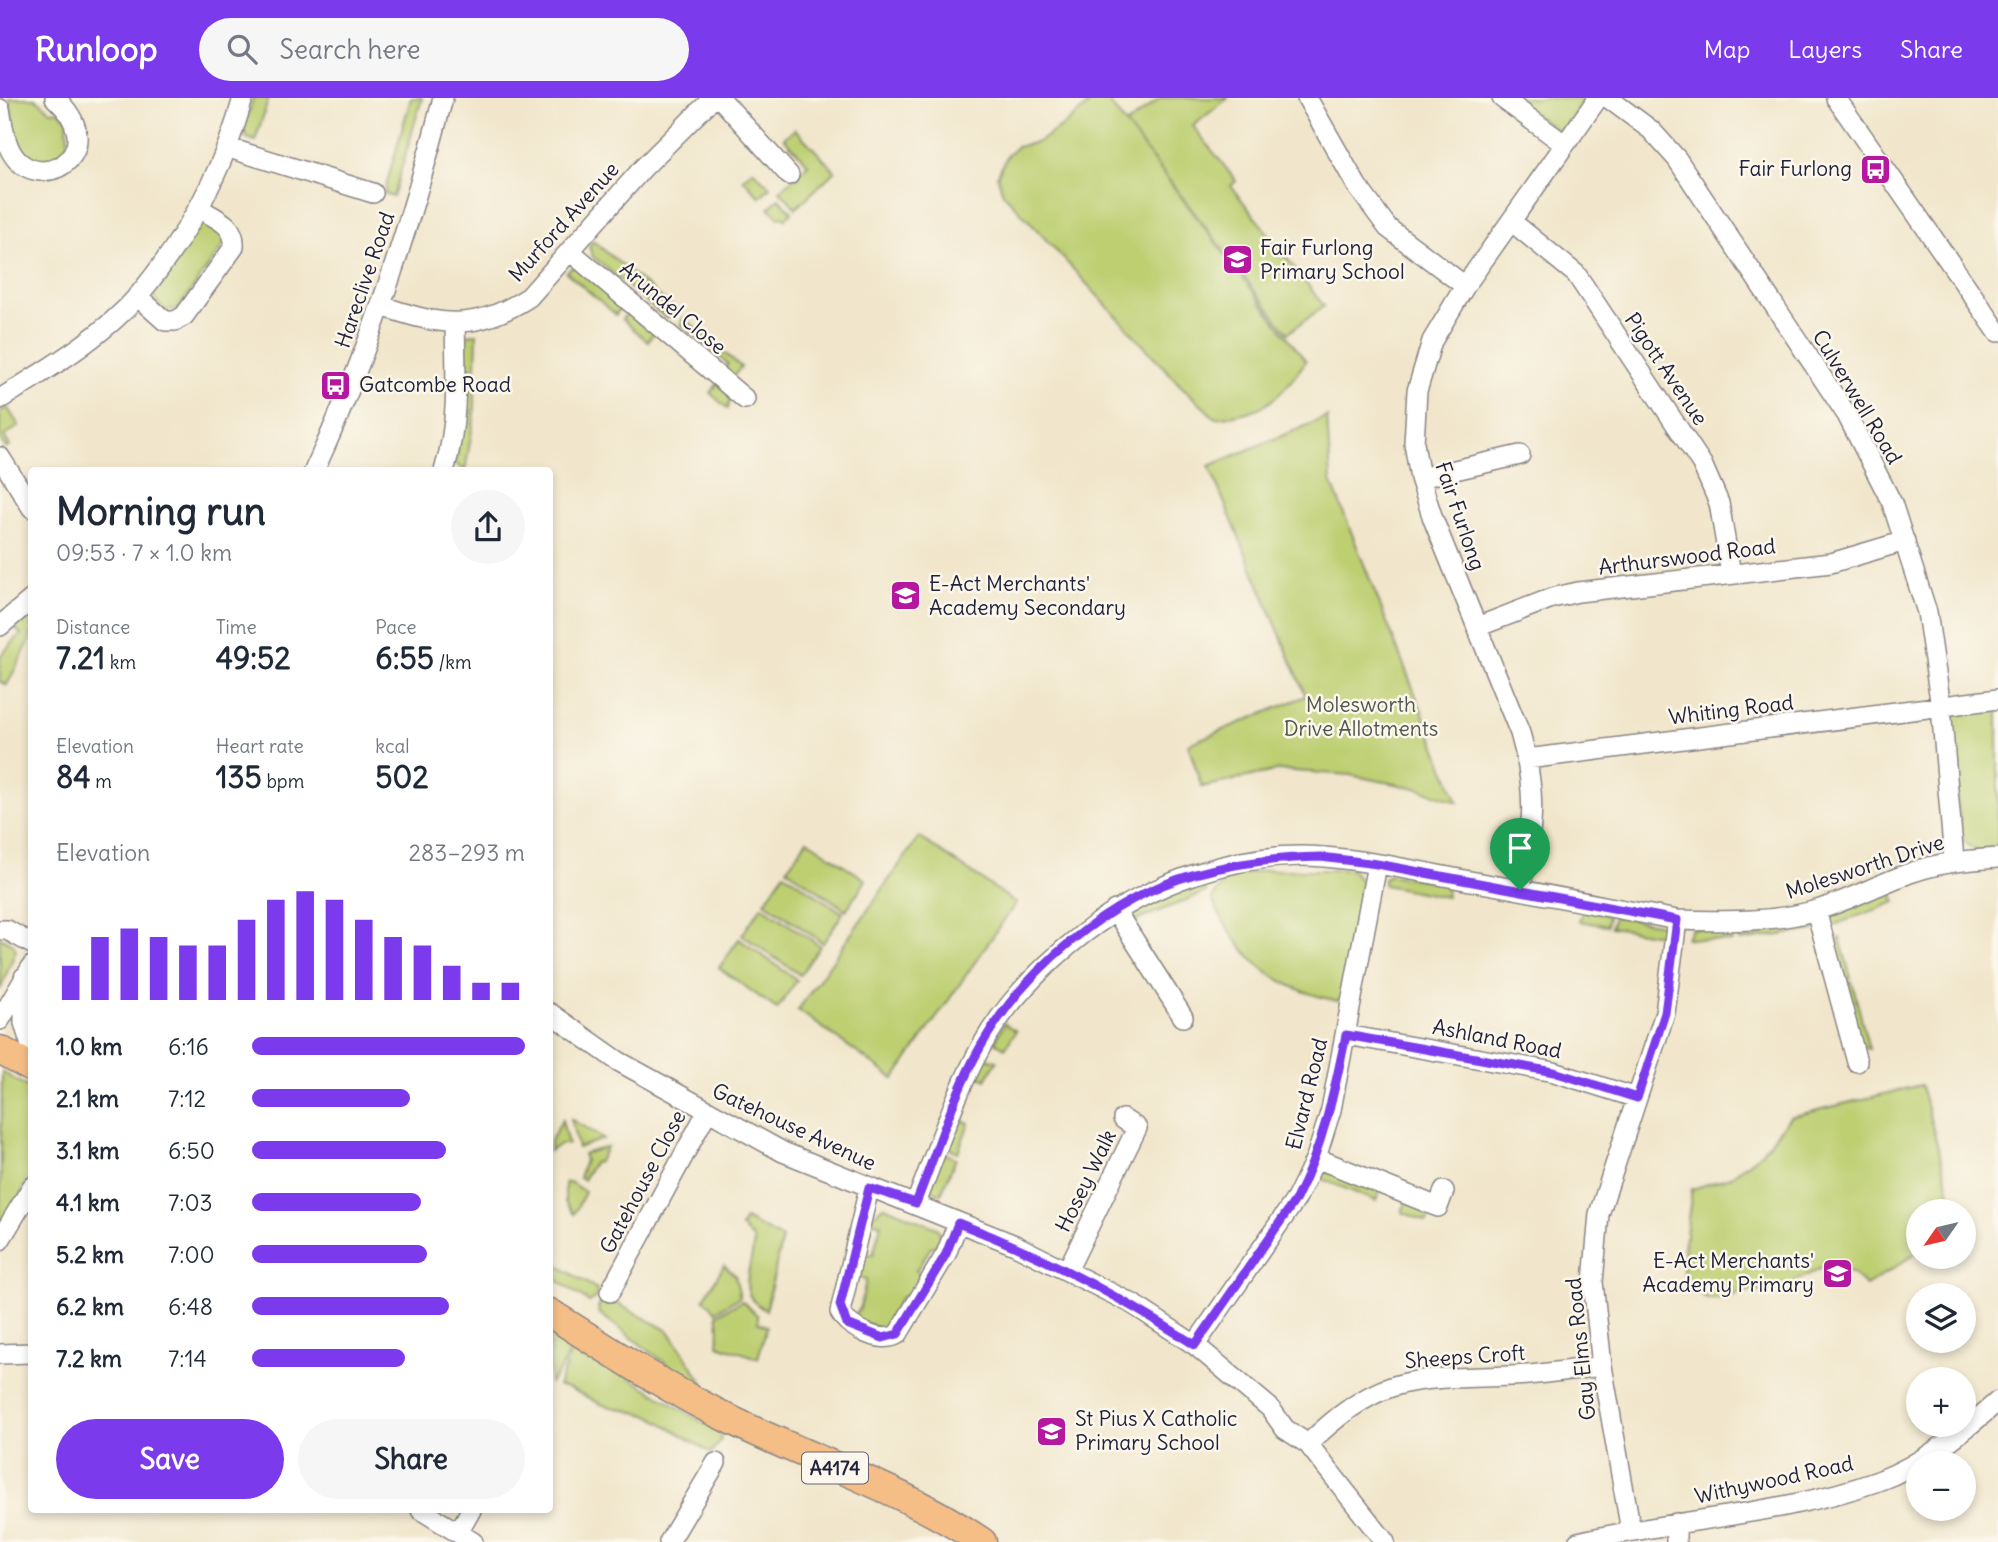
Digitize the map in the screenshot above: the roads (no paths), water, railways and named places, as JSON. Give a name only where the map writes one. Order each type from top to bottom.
[{"type":"highway","points":[[0,1050],[28,1066]]},
{"type":"highway","name":"A4174","points":[[553,1294],[597,1323],[687,1395]]},
{"type":"highway","name":"A4174","points":[[553,1315],[657,1381],[752,1430],[927,1509],[982,1542]]},
{"type":"street","points":[[0,109],[7,144],[17,159],[31,170],[46,170],[60,167],[72,157],[77,143],[77,127],[71,112],[55,98]]},
{"type":"street","points":[[0,399],[61,359],[137,296],[200,209],[229,148],[243,98]]},
{"type":"street","name":"Hareclive Road","points":[[316,467],[343,408],[382,306],[418,194],[443,98]]},
{"type":"street","name":"Murford Avenue","points":[[382,306],[425,320],[455,324],[486,319],[510,310],[529,298],[643,168],[713,98]]},
{"type":"street","points":[[720,98],[789,175]]},
{"type":"street","points":[[1307,98],[1357,186],[1388,228],[1465,286]]},
{"type":"street","points":[[1502,98],[1564,144]]},
{"type":"street","name":"Fair Furlong","points":[[1520,890],[1533,824],[1534,794],[1527,759],[1433,519],[1420,478],[1414,443],[1417,391],[1432,341],[1465,286],[1598,98]]},
{"type":"street","name":"Culverwell Road","points":[[1608,98],[1651,131],[1676,159],[1847,415],[1892,503],[1927,612],[1941,707],[1954,860]]},
{"type":"street","points":[[1836,98],[1998,332]]},
{"type":"street","points":[[229,148],[373,193]]},
{"type":"street","points":[[137,296],[165,321],[175,321],[184,316],[234,247],[235,236],[230,227],[200,209]]},
{"type":"street","name":"Pigott Avenue","points":[[1511,221],[1576,274],[1702,464],[1720,503],[1731,574]]},
{"type":"street","name":"Arundel Close","points":[[571,252],[745,400]]},
{"type":"street","points":[[445,467],[451,449],[455,407],[455,324]]},
{"type":"street","points":[[1420,478],[1520,455]]},
{"type":"street","points":[[0,457],[28,502]]},
{"type":"street","name":"Arthurswood Road","points":[[1477,627],[1565,595],[1831,563],[1905,541]]},
{"type":"street","points":[[0,626],[28,602]]},
{"type":"street","name":"Whiting Road","points":[[1527,759],[1998,699]]},
{"type":"street","name":"Molesworth Drive","points":[[916,1203],[967,1073],[996,1023],[1037,973],[1115,910],[1194,874],[1253,861],[1321,857],[1377,864],[1677,920],[1773,919],[1816,910],[1912,872],[1954,860],[1998,858]]},
{"type":"street","name":"Elvard Road","points":[[1195,1345],[1296,1199],[1316,1158],[1331,1110],[1377,864]]},
{"type":"street","points":[[1115,910],[1183,1017]]},
{"type":"street","points":[[1816,910],[1857,1062]]},
{"type":"street","name":"Gay Elms Road","points":[[1631,1531],[1602,1366],[1593,1292],[1599,1214],[1665,1013],[1677,920]]},
{"type":"street","points":[[0,930],[7,930],[28,942]]},
{"type":"street","points":[[0,1020],[28,971]]},
{"type":"street","points":[[28,971],[24,1023],[28,1036]]},
{"type":"street","name":"Gatehouse Avenue","points":[[553,1015],[618,1061],[783,1152],[869,1188],[916,1203],[1068,1269],[1131,1303],[1195,1345],[1270,1408],[1290,1434],[1308,1444],[1385,1542]]},
{"type":"street","name":"Ashland Road","points":[[1346,1035],[1554,1072],[1637,1098]]},
{"type":"street","name":"Gatehouse Close","points":[[622,1283],[707,1112]]},
{"type":"street","name":"Hosey Walk","points":[[1068,1269],[1137,1127]]},
{"type":"street","points":[[1316,1158],[1438,1206]]},
{"type":"street","points":[[869,1188],[840,1305],[847,1324],[867,1332],[883,1338],[898,1334],[946,1254],[958,1223]]},
{"type":"street","points":[[0,1240],[28,1194]]},
{"type":"street","points":[[0,1354],[28,1353]]},
{"type":"street","name":"Sheeps Croft","points":[[1308,1444],[1340,1413],[1364,1398],[1412,1380],[1529,1375],[1602,1366]]},
{"type":"street","name":"Withywood Road","points":[[1587,1541],[1631,1531],[1676,1532],[1879,1481],[1931,1452],[1998,1401]]},
{"type":"street","points":[[669,1542],[716,1462]]},
{"type":"street","points":[[426,1513],[465,1537],[470,1513]]},
{"type":"place","name":"Fair Furlong","points":[[1875,169]]},
{"type":"place","name":"Fair Furlong Primary School","points":[[1237,260]]},
{"type":"place","name":"Gatcombe Road","points":[[336,385]]},
{"type":"place","name":"E-Act Merchants' Academy Secondary","points":[[906,596]]},
{"type":"place","name":"E-Act Merchants' Academy Primary","points":[[1837,1273]]},
{"type":"place","name":"St Pius X Catholic Primary School","points":[[1052,1431]]},
{"type":"park label","name":"Molesworth Drive Allotments","points":[[1361,717]]}]
